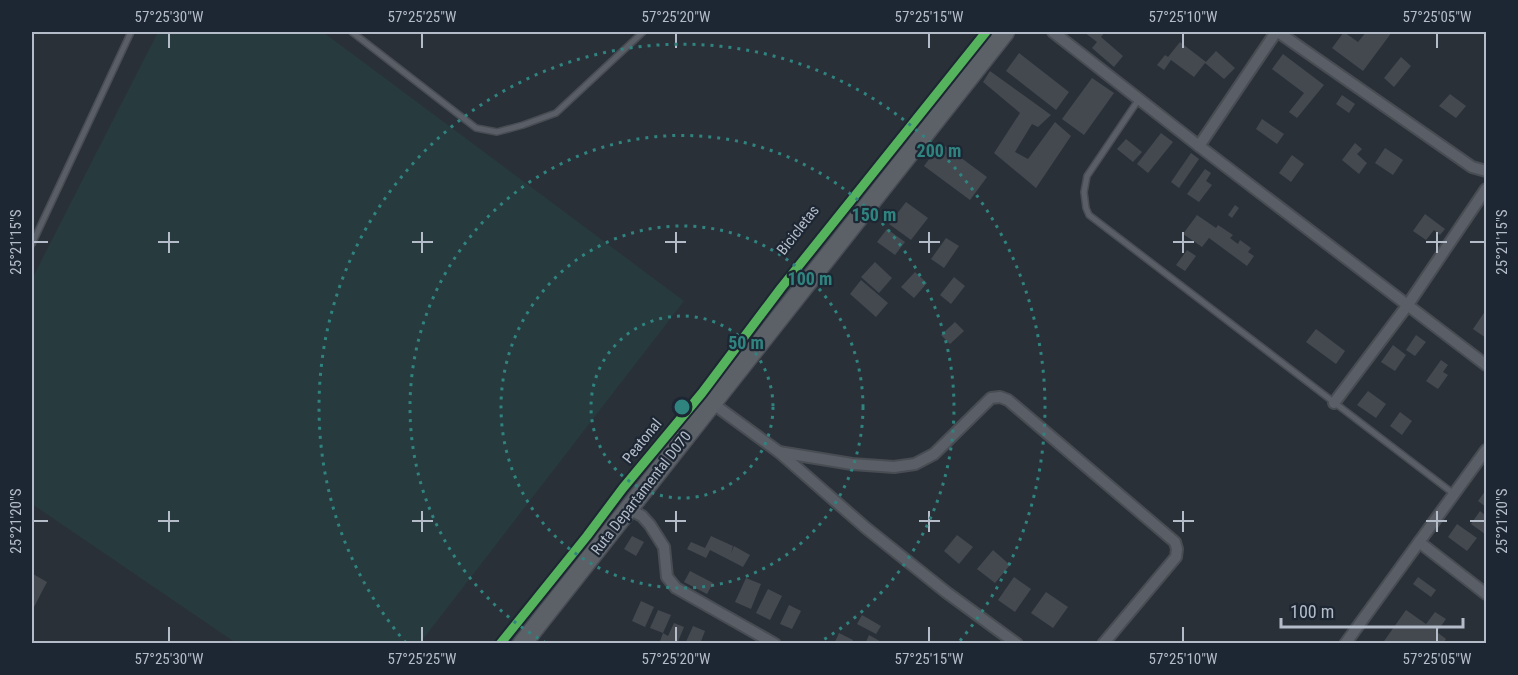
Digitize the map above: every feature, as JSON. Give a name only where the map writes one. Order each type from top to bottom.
[{"type":"main road","name":"Ruta Departamental D070","points":[[528,640],[1005,32]]},
{"type":"street","points":[[1053,32],[1486,365]]},
{"type":"street","points":[[1199,146],[1277,32],[1472,167],[1486,171]]},
{"type":"street","points":[[1334,403],[1407,306],[1486,189]]},
{"type":"street","points":[[779,452],[852,464],[882,467],[907,466],[934,454],[991,398],[1000,397],[1008,400],[1175,542],[1176,556],[1103,644]]},
{"type":"street","points":[[712,403],[779,452],[866,528],[946,592],[1017,644]]},
{"type":"street","points":[[1345,644],[1486,450]]},
{"type":"street","points":[[629,509],[642,516],[664,547],[667,577],[676,588],[775,644]]},
{"type":"street","points":[[1419,542],[1486,594]]},
{"type":"lane","points":[[32,244],[131,32]]},
{"type":"lane","points":[[352,32],[476,128],[497,132],[556,112],[643,32]]},
{"type":"lane","points":[[1139,99],[1087,176],[1084,200],[1089,215],[1454,494]]},
{"type":"green space","points":[[158,32],[323,32],[684,301],[420,643],[236,643],[32,504],[32,279]]},
{"type":"green space","points":[[990,32],[997,32],[511,643],[504,644],[548,586],[709,388],[778,297]]},
{"type":"building","points":[[1084,32],[1105,32],[1101,37],[1123,56],[1114,67],[1092,48],[1097,42]]},
{"type":"building","points":[[1344,32],[1358,42],[1366,32],[1392,32],[1363,71],[1332,48]]},
{"type":"building","points":[[1180,42],[1206,62],[1216,51],[1235,68],[1224,79],[1205,63],[1194,77],[1171,60],[1164,70],[1157,65],[1165,55],[1168,57]]},
{"type":"building","points":[[1019,53],[1069,92],[1056,110],[1006,71]]},
{"type":"building","points":[[1283,54],[1324,85],[1297,118],[1289,112],[1304,93],[1272,69]]},
{"type":"building","points":[[1401,57],[1411,66],[1394,87],[1384,78]]},
{"type":"building","points":[[990,71],[1051,115],[1038,127],[1032,124],[1015,152],[1028,159],[1055,122],[1071,136],[1036,188],[994,153],[1020,113],[983,82]]},
{"type":"building","points":[[1092,78],[1114,93],[1084,135],[1062,119]]},
{"type":"building","points":[[1450,94],[1466,106],[1456,118],[1439,106]]},
{"type":"building","points":[[1342,95],[1355,104],[1349,113],[1336,104]]},
{"type":"building","points":[[1262,119],[1284,134],[1277,144],[1256,129]]},
{"type":"building","points":[[1161,133],[1173,142],[1148,173],[1137,164]]},
{"type":"building","points":[[1126,139],[1142,152],[1133,162],[1117,149]]},
{"type":"building","points":[[941,143],[987,177],[970,200],[924,166]]},
{"type":"building","points":[[1355,143],[1362,149],[1357,154],[1367,163],[1359,174],[1342,160]]},
{"type":"building","points":[[1385,148],[1403,160],[1393,175],[1375,163]]},
{"type":"building","points":[[1191,153],[1199,159],[1179,188],[1171,182]]},
{"type":"building","points":[[1292,155],[1304,164],[1291,182],[1279,173]]},
{"type":"building","points":[[1205,169],[1211,173],[1206,181],[1212,185],[1199,202],[1187,194]]},
{"type":"building","points":[[906,202],[928,218],[911,240],[889,224]]},
{"type":"building","points":[[1235,205],[1239,208],[1232,218],[1228,215]]},
{"type":"building","points":[[1425,214],[1445,229],[1440,235],[1434,230],[1426,240],[1413,231]]},
{"type":"building","points":[[1197,215],[1216,228],[1218,225],[1233,235],[1230,238],[1238,244],[1240,240],[1251,248],[1248,252],[1254,256],[1247,266],[1209,238],[1202,247],[1183,234]]},
{"type":"building","points":[[887,229],[905,242],[895,255],[877,242]]},
{"type":"building","points":[[946,238],[959,246],[944,268],[931,259]]},
{"type":"building","points":[[1187,250],[1196,256],[1185,271],[1176,265]]},
{"type":"building","points":[[875,262],[892,278],[879,293],[861,277]]},
{"type":"building","points":[[915,272],[927,283],[914,298],[901,287]]},
{"type":"building","points":[[954,277],[965,286],[951,304],[940,295]]},
{"type":"building","points":[[861,280],[888,303],[876,317],[850,294]]},
{"type":"building","points":[[1486,310],[1486,338],[1473,329]]},
{"type":"building","points":[[955,322],[964,331],[950,344],[941,335]]},
{"type":"building","points":[[1316,329],[1345,351],[1336,364],[1306,342]]},
{"type":"building","points":[[1416,335],[1426,342],[1415,356],[1406,350]]},
{"type":"building","points":[[1393,345],[1406,355],[1395,371],[1381,362]]},
{"type":"building","points":[[1441,360],[1448,365],[1443,372],[1448,375],[1438,389],[1426,381]]},
{"type":"building","points":[[1368,391],[1386,404],[1376,418],[1357,405]]},
{"type":"building","points":[[1400,412],[1412,421],[1402,435],[1390,426]]},
{"type":"building","points":[[1486,490],[1486,507],[1478,501]]},
{"type":"building","points":[[1480,511],[1486,516],[1485,534],[1471,524]]},
{"type":"building","points":[[1457,524],[1477,538],[1467,551],[1448,537]]},
{"type":"building","points":[[957,535],[973,547],[959,564],[944,551]]},
{"type":"building","points":[[632,536],[644,542],[636,556],[624,549]]},
{"type":"building","points":[[711,536],[733,546],[731,553],[734,546],[750,555],[743,567],[710,550],[706,558],[687,549],[691,542],[705,548]]},
{"type":"building","points":[[993,550],[1010,565],[995,583],[977,569]]},
{"type":"building","points":[[690,571],[713,583],[707,594],[684,582]]},
{"type":"building","points":[[33,574],[47,582],[34,607],[32,606]]},
{"type":"building","points":[[1014,577],[1031,589],[1015,612],[998,600]]},
{"type":"building","points":[[1418,577],[1436,590],[1431,597],[1413,584]]},
{"type":"building","points":[[746,578],[761,584],[751,609],[735,602]]},
{"type":"building","points":[[768,589],[782,596],[770,620],[756,613]]},
{"type":"building","points":[[1046,592],[1068,607],[1053,628],[1031,613]]},
{"type":"building","points":[[641,601],[654,607],[645,627],[632,621]]},
{"type":"building","points":[[789,605],[801,611],[792,629],[780,624]]},
{"type":"building","points":[[658,610],[671,615],[663,633],[650,628]]},
{"type":"building","points":[[1406,610],[1426,624],[1435,612],[1446,619],[1437,632],[1446,639],[1443,644],[1382,644]]},
{"type":"building","points":[[862,615],[881,626],[876,634],[857,624]]},
{"type":"building","points":[[674,623],[684,627],[677,644],[659,644],[663,633],[668,636]]},
{"type":"building","points":[[693,626],[705,631],[700,644],[685,644]]},
{"type":"building","points":[[839,633],[853,640],[851,644],[834,644]]},
{"type":"building","points":[[869,635],[885,644],[865,644]]},
{"type":"cycle path","name":"Peatonal","points":[[500,644],[623,488],[702,393],[781,288],[986,32]]}]
